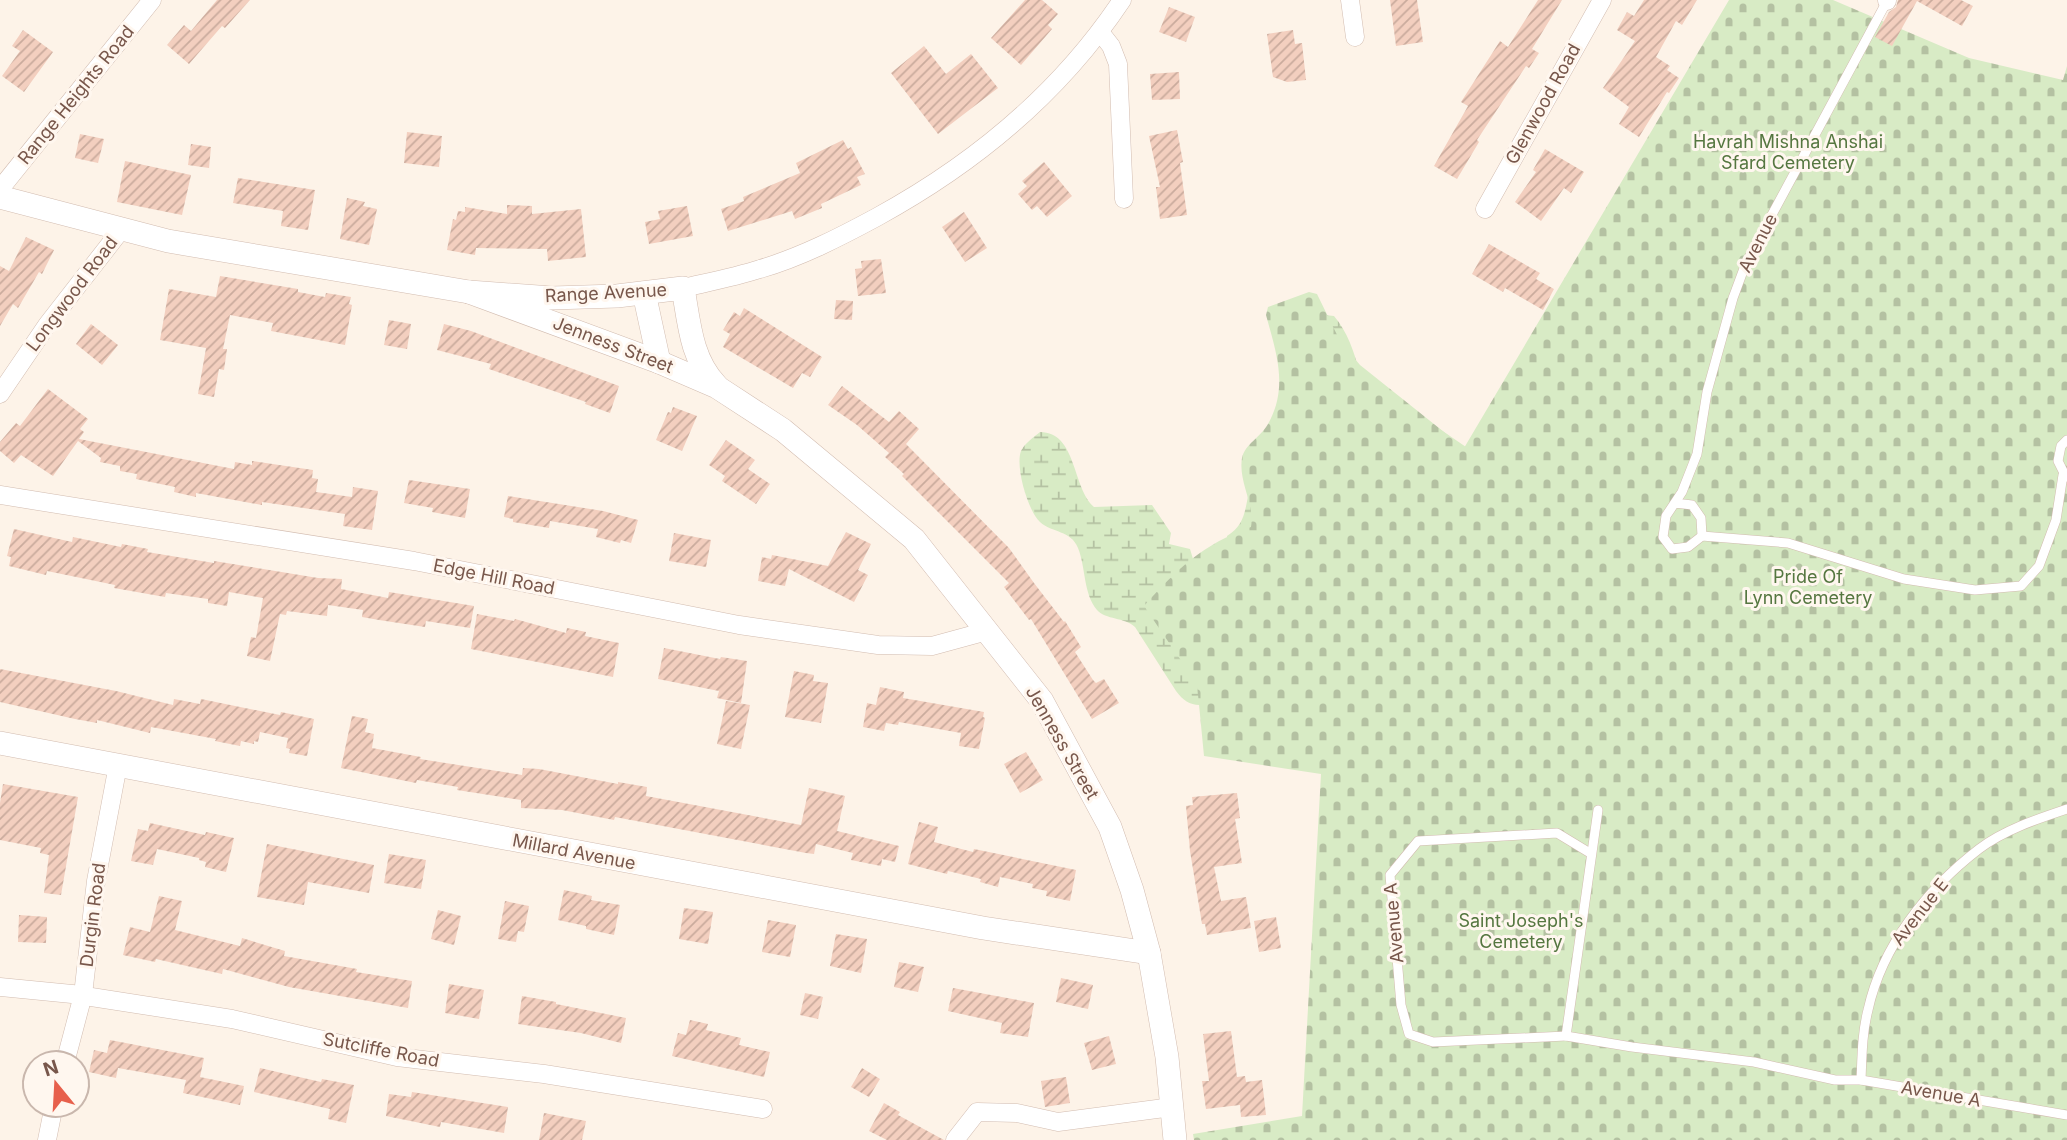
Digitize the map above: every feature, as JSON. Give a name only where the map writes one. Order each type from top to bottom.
[{"type":"street","name":"Range Heights Road","points":[[0,190],[89,75],[152,0]]},
{"type":"street","name":"Range Avenue","points":[[0,197],[168,241],[469,292],[552,298],[683,288],[761,269],[836,239],[895,207],[960,165],[1026,112],[1067,71],[1100,32],[1122,0]]},
{"type":"street","points":[[1350,0],[1355,37]]},
{"type":"street","name":"Glenwood Road","points":[[1485,209],[1602,0]]},
{"type":"street","points":[[1100,32],[1111,46],[1118,64],[1124,199]]},
{"type":"street","name":"Longwood Road","points":[[0,394],[47,325],[121,230]]},
{"type":"street","name":"Jenness Street","points":[[683,288],[695,351],[717,387]]},
{"type":"street","name":"Jenness Street","points":[[469,292],[659,362],[717,387],[783,430],[914,539],[1042,701],[1111,827],[1149,953],[1167,1057],[1175,1140]]},
{"type":"street","points":[[644,293],[659,362]]},
{"type":"street","name":"Edge Hill Road","points":[[0,495],[414,561],[739,625],[878,645],[932,646],[987,631]]},
{"type":"street","name":"Millard Avenue","points":[[0,743],[983,928],[1149,953]]},
{"type":"street","name":"Durgin Road","points":[[69,1049],[83,995],[96,881],[118,765]]},
{"type":"street","name":"Sutcliffe Road","points":[[0,987],[83,995],[232,1019],[397,1057],[544,1074],[762,1109]]},
{"type":"street","points":[[955,1140],[977,1112],[1017,1113],[1058,1122],[1172,1107]]},
{"type":"street","points":[[47,1140],[51,1119]]},
{"type":"lane","name":"Avenue","points":[[1887,0],[1746,262],[1733,298],[1707,392],[1697,454],[1682,492],[1666,516],[1663,537],[1672,549],[1688,547],[1702,536],[1788,543],[1904,579],[1975,590],[2021,586],[2039,566],[2056,520],[2065,476],[2058,461],[2062,446],[2067,440]]},
{"type":"lane","points":[[1675,503],[1692,505],[1701,518],[1702,536]]},
{"type":"lane","name":"Avenue E","points":[[1861,1080],[1867,1011],[1887,955],[1905,926],[1950,874],[1980,848],[2007,832],[2067,809]]},
{"type":"lane","points":[[1566,1036],[1598,810]]},
{"type":"lane","name":"Avenue A","points":[[1590,853],[1557,833],[1418,841],[1390,874],[1401,1005],[1409,1034],[1433,1042],[1566,1036],[1754,1062],[1835,1080],[1861,1080],[2067,1115]]},
{"type":"green space","points":[[1729,0],[1833,0],[1969,58],[2063,80],[2067,66],[2067,1140],[1194,1140],[1193,1134],[1302,1116],[1321,774],[1204,756],[1197,684],[1144,606],[1192,559],[1219,541],[1251,527],[1251,510],[1242,476],[1242,458],[1246,449],[1268,424],[1278,397],[1279,370],[1266,315],[1268,307],[1309,292],[1317,294],[1340,341],[1360,365],[1464,448]]},
{"type":"green space","points":[[1325,315],[1334,316],[1343,328],[1359,372],[1466,447],[1208,704],[1190,703],[1176,691],[1135,627],[1101,613],[1092,603],[1075,542],[1040,522],[1031,509],[1021,478],[1021,451],[1040,432],[1052,434],[1068,451],[1081,487],[1094,507],[1152,505],[1171,533],[1169,544],[1190,549],[1193,559],[1227,544],[1227,536],[1237,527],[1243,516],[1249,491]]},
{"type":"building","points":[[217,0],[250,0],[225,28],[222,26],[189,64],[167,45],[184,25],[191,31]]},
{"type":"building","points":[[1025,0],[1042,0],[1058,14],[1048,25],[1052,29],[1021,65],[991,38]]},
{"type":"building","points":[[1390,0],[1417,0],[1423,42],[1396,46]]},
{"type":"building","points":[[1538,0],[1562,0],[1532,49],[1539,53],[1529,68],[1526,66],[1477,140],[1479,142],[1457,179],[1434,166],[1468,106],[1461,102],[1500,41],[1508,47]]},
{"type":"building","points":[[1644,0],[1697,0],[1682,25],[1676,21],[1656,57],[1670,66],[1667,70],[1679,78],[1639,137],[1619,124],[1629,107],[1603,88],[1635,41],[1617,30],[1627,12],[1634,16]]},
{"type":"building","points":[[1898,0],[1961,0],[1973,6],[1962,26],[1917,1],[1892,46],[1875,37]]},
{"type":"building","points":[[1169,7],[1195,17],[1186,42],[1159,32]]},
{"type":"building","points":[[23,30],[53,52],[24,92],[2,76],[20,51],[12,46]]},
{"type":"building","points":[[1293,30],[1295,44],[1302,43],[1306,80],[1287,82],[1273,77],[1267,34]]},
{"type":"building","points":[[924,46],[946,74],[971,54],[998,88],[938,134],[891,73]]},
{"type":"building","points":[[1179,72],[1180,99],[1152,100],[1150,74]]},
{"type":"building","points":[[1177,130],[1183,162],[1180,163],[1187,215],[1160,219],[1156,187],[1160,187],[1149,136]]},
{"type":"building","points":[[407,132],[442,136],[439,167],[404,163]]},
{"type":"building","points":[[80,134],[104,139],[98,163],[75,158]]},
{"type":"building","points":[[843,140],[848,149],[851,147],[865,174],[857,177],[861,185],[821,204],[822,208],[795,219],[792,211],[728,231],[721,209],[744,201],[743,197],[800,173],[796,163]]},
{"type":"building","points":[[191,144],[211,147],[209,168],[188,165]]},
{"type":"building","points":[[1545,149],[1584,172],[1571,193],[1564,188],[1541,221],[1515,202],[1536,172],[1533,170]]},
{"type":"building","points":[[125,161],[191,175],[182,215],[117,202]]},
{"type":"building","points":[[1044,162],[1072,196],[1047,217],[1037,206],[1032,210],[1018,194],[1027,186],[1022,181]]},
{"type":"building","points":[[238,178],[315,190],[308,230],[281,226],[283,211],[233,203]]},
{"type":"building","points":[[347,198],[365,202],[363,206],[377,209],[369,245],[340,239]]},
{"type":"building","points":[[507,205],[532,206],[532,214],[581,209],[586,257],[548,261],[547,249],[476,248],[475,255],[447,250],[453,219],[456,220],[458,211],[465,212],[465,207],[507,214]]},
{"type":"building","points":[[687,206],[693,236],[649,244],[645,222],[660,219],[658,211]]},
{"type":"building","points":[[964,212],[987,248],[965,262],[942,227]]},
{"type":"building","points":[[26,237],[54,250],[42,274],[39,272],[18,308],[13,304],[0,326],[0,266],[9,271]]},
{"type":"building","points":[[1489,244],[1540,273],[1536,279],[1554,289],[1543,310],[1505,288],[1503,292],[1472,274]]},
{"type":"building","points":[[881,259],[886,293],[858,296],[855,269],[862,268],[861,261]]},
{"type":"building","points":[[220,276],[298,289],[298,292],[325,297],[326,293],[351,297],[345,345],[271,331],[273,323],[230,315],[223,349],[227,349],[224,370],[219,369],[214,397],[198,394],[206,348],[160,340],[169,289],[216,297]]},
{"type":"building","points":[[836,300],[853,301],[852,320],[834,319]]},
{"type":"building","points":[[744,308],[822,357],[810,377],[802,373],[793,388],[723,347],[730,334],[723,330],[734,312],[740,316]]},
{"type":"building","points":[[389,320],[411,324],[407,349],[384,345]]},
{"type":"building","points":[[91,324],[118,345],[102,365],[76,344]]},
{"type":"building","points":[[444,324],[471,331],[619,386],[610,413],[585,404],[586,402],[489,369],[491,364],[437,350]]},
{"type":"building","points":[[842,386],[889,422],[899,411],[919,429],[906,444],[1009,548],[1065,621],[1081,647],[1075,652],[1093,680],[1096,683],[1104,679],[1119,703],[1092,719],[1031,619],[1029,620],[1004,587],[1009,583],[902,476],[904,474],[885,457],[889,453],[857,425],[828,405]]},
{"type":"building","points":[[48,389],[88,419],[80,429],[84,432],[79,439],[234,469],[235,462],[252,465],[252,461],[313,470],[312,478],[318,479],[316,492],[352,497],[353,487],[378,491],[372,530],[343,526],[345,514],[262,502],[262,505],[196,493],[196,497],[174,492],[175,487],[136,479],[137,474],[120,471],[120,466],[100,462],[101,458],[78,441],[53,476],[21,455],[14,463],[0,451],[0,442],[16,423],[20,426]]},
{"type":"building","points":[[673,407],[697,416],[682,451],[656,440],[668,412],[671,413]]},
{"type":"building","points":[[726,440],[755,460],[748,469],[770,484],[756,504],[722,481],[725,476],[709,465]]},
{"type":"building","points":[[409,480],[470,489],[465,518],[404,503]]},
{"type":"building","points":[[508,496],[603,511],[638,520],[631,543],[621,540],[620,543],[596,537],[598,529],[550,521],[549,528],[513,522],[513,519],[504,517]]},
{"type":"building","points":[[14,529],[72,542],[73,537],[214,563],[342,579],[341,589],[388,598],[389,592],[474,606],[470,628],[426,621],[425,627],[379,620],[362,617],[363,610],[328,605],[327,616],[287,611],[286,615],[280,614],[270,661],[247,656],[251,637],[256,638],[263,598],[229,592],[227,606],[208,603],[208,599],[166,593],[165,597],[114,588],[115,585],[47,571],[46,575],[9,566],[11,557],[7,556]]},
{"type":"building","points":[[846,532],[871,544],[858,570],[868,575],[854,602],[789,569],[785,586],[758,581],[762,557],[771,559],[772,555],[828,566]]},
{"type":"building","points":[[674,533],[711,540],[706,567],[669,561]]},
{"type":"building","points":[[477,614],[514,621],[515,619],[566,633],[567,628],[586,632],[585,636],[619,643],[613,677],[471,649]]},
{"type":"building","points":[[664,648],[720,659],[747,661],[741,703],[717,698],[719,691],[658,679]]},
{"type":"building","points":[[0,669],[173,705],[174,699],[200,704],[201,699],[314,719],[307,756],[289,753],[290,749],[286,748],[288,738],[260,732],[258,742],[254,741],[254,744],[241,741],[240,746],[151,727],[150,733],[0,702]]},
{"type":"building","points":[[794,671],[814,675],[813,681],[828,683],[821,723],[785,717]]},
{"type":"building","points":[[880,687],[904,692],[903,698],[984,712],[979,749],[959,746],[961,733],[899,722],[898,725],[886,723],[884,731],[863,727],[867,703],[876,705]]},
{"type":"building","points":[[726,701],[750,705],[741,749],[717,744]]},
{"type":"building","points":[[352,716],[368,719],[365,732],[374,734],[372,748],[421,757],[420,759],[522,775],[523,768],[539,769],[647,787],[646,796],[801,825],[809,788],[845,796],[837,831],[899,846],[895,862],[882,859],[881,866],[851,860],[853,853],[816,844],[814,854],[615,817],[614,820],[562,810],[521,808],[521,800],[341,768]]},
{"type":"building","points":[[1026,752],[1043,780],[1020,793],[1004,764]]},
{"type":"building","points":[[3,784],[78,797],[61,895],[44,893],[49,855],[40,853],[41,848],[0,840]]},
{"type":"building","points":[[1237,793],[1240,818],[1235,819],[1242,863],[1214,867],[1221,901],[1246,897],[1251,928],[1207,935],[1205,924],[1202,924],[1190,851],[1186,806],[1193,805],[1192,797]]},
{"type":"building","points":[[919,822],[938,827],[934,842],[973,852],[974,849],[1076,870],[1070,901],[1046,896],[1047,891],[1032,888],[1033,884],[1000,877],[998,887],[980,882],[981,879],[908,864]]},
{"type":"building","points":[[150,823],[205,835],[206,832],[234,838],[226,872],[205,867],[206,862],[199,858],[157,849],[153,865],[131,861],[138,829],[148,831]]},
{"type":"building","points":[[267,844],[374,865],[369,893],[308,882],[304,905],[257,897]]},
{"type":"building","points":[[389,854],[426,860],[421,889],[384,883]]},
{"type":"building","points":[[564,890],[592,896],[591,900],[620,905],[614,935],[558,920]]},
{"type":"building","points":[[159,896],[182,901],[175,930],[240,946],[242,938],[285,951],[284,956],[412,981],[408,1008],[289,987],[223,969],[222,974],[156,959],[155,962],[123,955],[130,927],[150,932]]},
{"type":"building","points":[[505,901],[529,906],[524,932],[518,931],[516,942],[498,939]]},
{"type":"building","points":[[684,908],[713,912],[708,944],[679,939]]},
{"type":"building","points":[[438,910],[461,916],[454,945],[431,939]]},
{"type":"building","points":[[19,915],[47,917],[46,943],[18,942]]},
{"type":"building","points":[[1276,917],[1281,948],[1259,952],[1254,921]]},
{"type":"building","points":[[768,920],[796,925],[790,957],[762,952]]},
{"type":"building","points":[[836,934],[867,939],[861,973],[830,966]]},
{"type":"building","points":[[899,962],[924,967],[918,992],[894,987]]},
{"type":"building","points":[[1061,978],[1093,985],[1088,1009],[1056,1002]]},
{"type":"building","points":[[449,984],[484,990],[479,1019],[445,1013]]},
{"type":"building","points":[[953,988],[1034,1003],[1028,1037],[1000,1033],[1002,1023],[948,1011]]},
{"type":"building","points":[[805,993],[823,997],[818,1019],[800,1015]]},
{"type":"building","points":[[522,996],[626,1018],[621,1043],[581,1033],[518,1024]]},
{"type":"building","points":[[690,1020],[708,1024],[706,1030],[741,1038],[739,1045],[770,1052],[764,1077],[672,1056],[678,1033],[686,1035]]},
{"type":"building","points":[[1231,1031],[1237,1077],[1245,1076],[1246,1082],[1262,1080],[1266,1115],[1241,1117],[1240,1105],[1206,1109],[1202,1081],[1209,1081],[1203,1034]]},
{"type":"building","points":[[1109,1036],[1116,1064],[1092,1070],[1084,1043]]},
{"type":"building","points":[[110,1040],[204,1058],[200,1077],[244,1086],[240,1105],[183,1093],[186,1080],[118,1068],[116,1078],[91,1072],[94,1050],[107,1053]]},
{"type":"building","points":[[260,1068],[321,1082],[322,1079],[354,1085],[346,1123],[328,1119],[330,1109],[254,1092]]},
{"type":"building","points":[[862,1068],[880,1079],[869,1097],[851,1087]]},
{"type":"building","points":[[1066,1077],[1070,1103],[1045,1107],[1041,1081]]},
{"type":"building","points":[[412,1092],[508,1107],[504,1133],[441,1122],[440,1127],[386,1116],[389,1094],[411,1097]]},
{"type":"building","points":[[884,1103],[900,1112],[898,1115],[944,1140],[887,1140],[869,1131]]},
{"type":"building","points":[[544,1113],[586,1121],[582,1140],[539,1140]]},
{"type":"park label","name":"Havrah Mishna Anshai Sfard Cemetery","points":[[1788,152]]},
{"type":"park label","name":"Pride Of Lynn Cemetery","points":[[1808,587]]},
{"type":"park label","name":"Saint Joseph's Cemetery","points":[[1521,932]]}]
